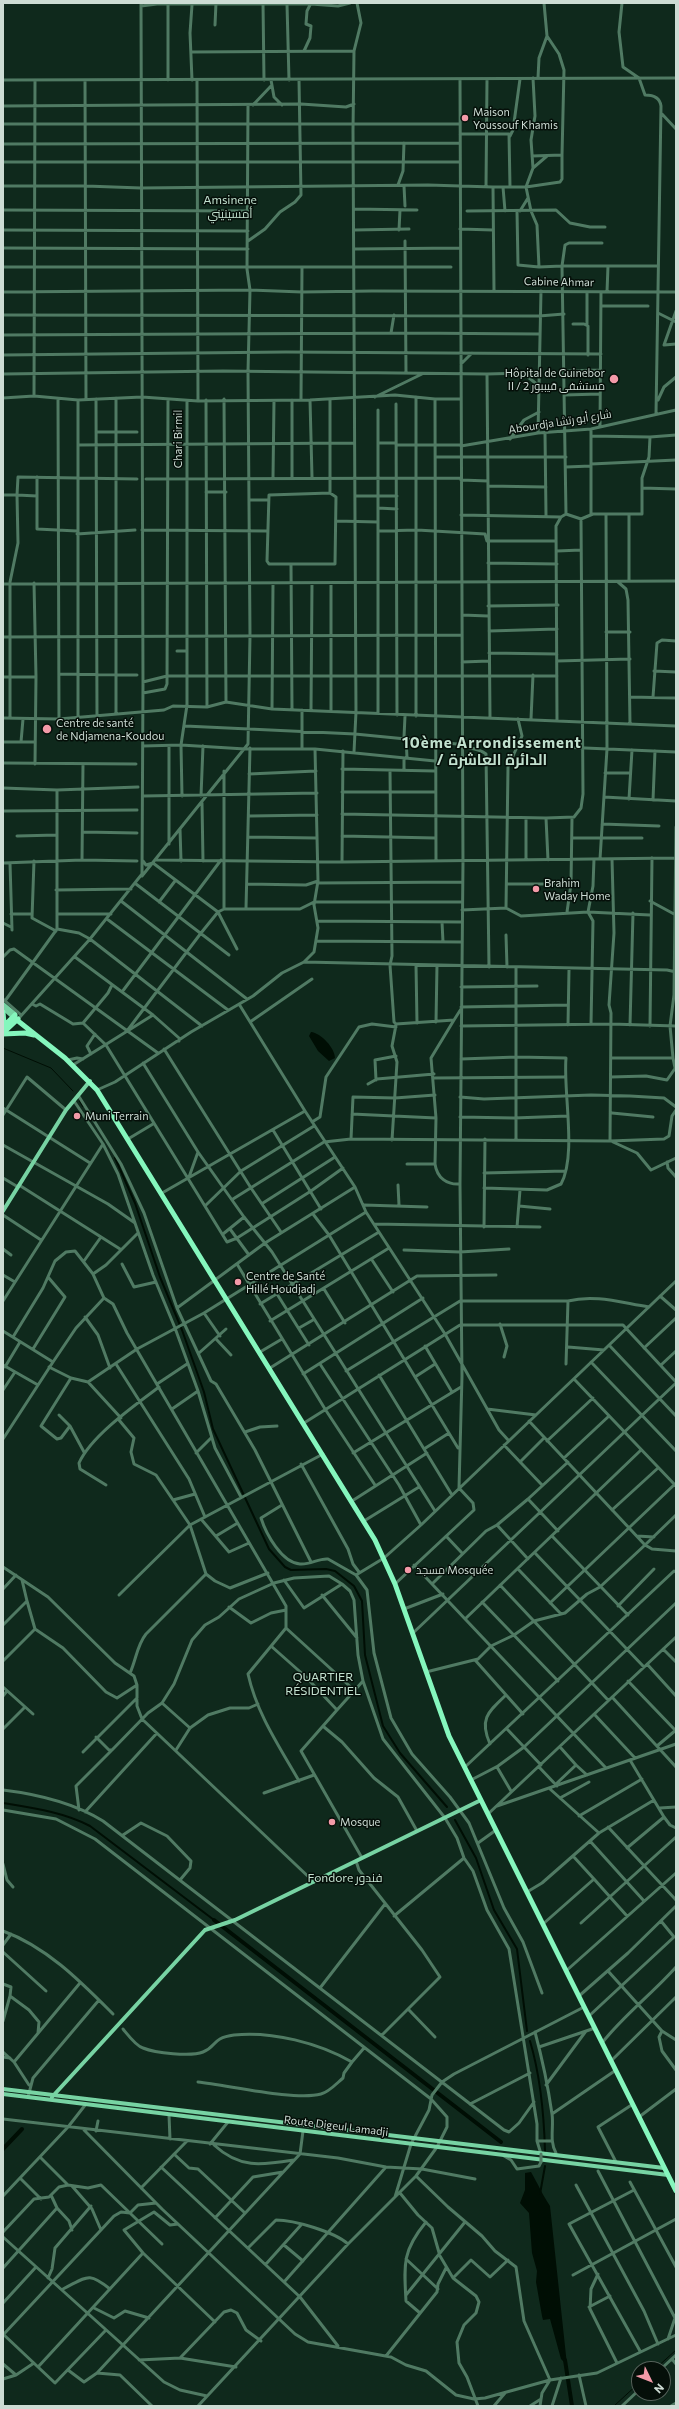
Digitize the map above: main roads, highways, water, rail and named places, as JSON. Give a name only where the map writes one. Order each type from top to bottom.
[{"type":"highway","points":[[3,1012],[4,1026]]},
{"type":"highway","points":[[4,1026],[17,1016]]},
{"type":"highway","points":[[3,1034],[17,1016]]},
{"type":"highway","points":[[17,1016],[40,1039],[61,1055]]},
{"type":"highway","points":[[17,1016],[90,1080],[97,1090],[216,1279],[364,1521],[384,1558],[395,1584],[449,1736],[676,2191]]},
{"type":"highway","points":[[3,1034],[25,1033],[40,1039]]},
{"type":"main road","points":[[4,1002],[17,1016]]},
{"type":"main road","points":[[3,1008],[17,1016]]},
{"type":"main road","points":[[3,1211],[66,1110],[90,1080]]},
{"type":"main road","points":[[50,2100],[205,1930],[232,1922],[481,1800]]},
{"type":"main road","name":"Route Digeul Lamadji","points":[[3,2089],[50,2100],[169,2115],[303,2131],[439,2142],[664,2168]]},
{"type":"main road","name":"Route Digeul Lamadji","points":[[3,2094],[53,2096],[412,2141],[437,2147],[504,2156],[668,2175]]},
{"type":"waterway","points":[[3,1048],[51,1068],[73,1091]]},
{"type":"waterway","points":[[80,1101],[83,1106]]},
{"type":"waterway","points":[[115,1158],[135,1203],[160,1277],[182,1330],[204,1392],[213,1429],[269,1549],[285,1567],[291,1570],[326,1569],[335,1571],[354,1586],[362,1601],[365,1655],[383,1726],[400,1753],[447,1807]]},
{"type":"waterway","points":[[3,1803],[59,1814],[90,1826],[214,1920]]},
{"type":"waterway","points":[[455,1820],[476,1858],[494,1910],[517,1949],[527,2031]]},
{"type":"waterway","points":[[214,1920],[501,2142]]},
{"type":"waterway","points":[[530,2041],[537,2069],[541,2096],[545,2151]]},
{"type":"waterway","points":[[3,2149],[22,2129]]},
{"type":"waterway","points":[[540,2194],[545,2166]]},
{"type":"waterway","points":[[664,2361],[676,2350]]},
{"type":"waterway","points":[[565,2360],[572,2406]]},
{"type":"waterway","points":[[614,2406],[631,2390]]},
{"type":"place","name":"Maison Youssouf Khamis","points":[[465,118]]},
{"type":"place","name":"Hôpital de Guinebor II / مستشفى قيببور 2","points":[[614,379]]},
{"type":"place","name":"Centre de santé de Ndjamena-Koudou","points":[[47,729]]},
{"type":"place","name":"Brahim Waday Home","points":[[536,889]]},
{"type":"place","name":"Muni Terrain","points":[[77,1116]]},
{"type":"place","name":"Centre de Santé Hillé Houdjadj","points":[[238,1282]]},
{"type":"place","name":"مسجد Mosquée","points":[[408,1570]]},
{"type":"place","name":"Mosque","points":[[332,1822]]},
{"type":"district","name":"Amsinene أمسينيني","points":[[230,207]]},
{"type":"district","name":"10ème Arrondissement / الدائرة العاشرة","points":[[492,752]]},
{"type":"district","name":"QUARTIER RÉSIDENTIEL","points":[[323,1684]]},
{"type":"district","name":"Fondore فندور","points":[[345,1878]]}]
